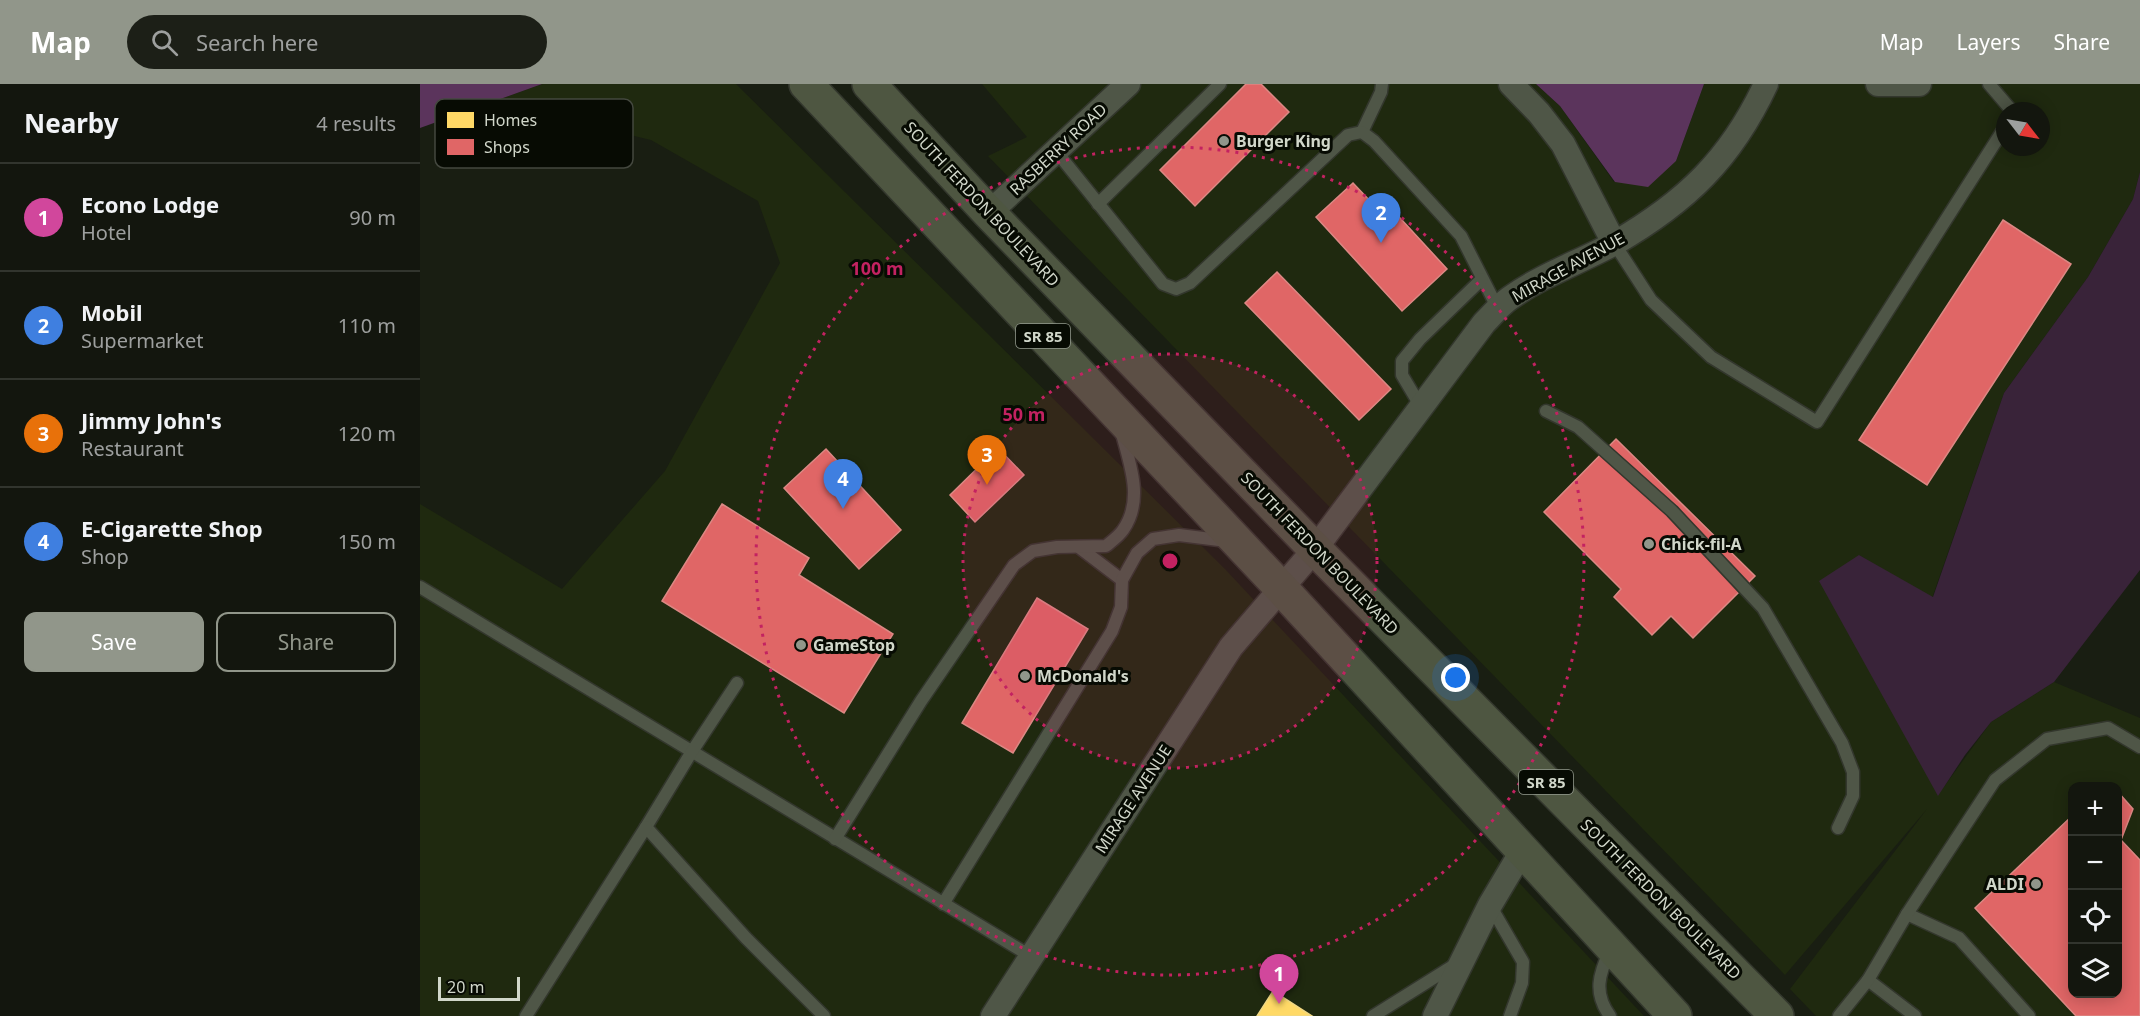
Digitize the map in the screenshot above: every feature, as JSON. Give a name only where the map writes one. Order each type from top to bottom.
[{"type":"main road","name":"SR 85","points":[[806,84],[1281,588],[1675,1016]]},
{"type":"main road","name":"SOUTH FERDON BOULEVARD","points":[[869,84],[989,213],[1315,549],[1777,1016]]},
{"type":"street","name":"RASBERRY ROAD","points":[[989,213],[1128,84]]},
{"type":"street","points":[[1511,84],[1539,113],[1563,144],[1614,243]]},
{"type":"street","name":"MIRAGE AVENUE","points":[[993,1016],[1231,647],[1315,549],[1484,323],[1507,300],[1528,286],[1614,243],[1675,204],[1710,172],[1738,135],[1766,84]]},
{"type":"street","points":[[1878,84],[1919,84]]},
{"type":"street","points":[[1435,1016],[1490,905],[1522,851]]},
{"type":"lane","points":[[1098,204],[1221,84]]},
{"type":"lane","points":[[1362,132],[1382,84]]},
{"type":"lane","points":[[1989,84],[2004,102]]},
{"type":"lane","points":[[1056,152],[1163,284],[1176,289],[1190,283],[1348,135],[1362,132],[1374,141],[1461,237],[1498,309]]},
{"type":"lane","points":[[1614,243],[1651,300],[1711,357],[1817,422],[1996,141]]},
{"type":"lane","points":[[1421,407],[1402,375],[1402,361],[1420,339],[1482,279]]},
{"type":"lane","points":[[1546,411],[1578,426],[1672,511],[1763,609],[1842,743],[1853,772],[1853,796],[1838,828]]},
{"type":"lane","points":[[835,839],[921,701],[1014,565],[1033,551],[1057,547],[1106,546],[1123,529],[1135,504],[1133,477],[1118,415]]},
{"type":"lane","points":[[943,903],[1112,631],[1121,608],[1122,580],[1137,553],[1153,539],[1179,535],[1236,542]]},
{"type":"lane","points":[[1080,548],[1122,580]]},
{"type":"lane","points":[[420,587],[691,753],[1032,957]]},
{"type":"lane","points":[[526,1016],[737,683]]},
{"type":"lane","points":[[1839,1016],[1868,980],[1907,914],[1995,780],[2047,739],[2108,728],[2140,747]]},
{"type":"lane","points":[[646,827],[746,938],[824,1016]]},
{"type":"lane","points":[[1490,905],[1523,962],[1522,983],[1510,1016]]},
{"type":"lane","points":[[1907,914],[1959,938],[2029,1016]]},
{"type":"lane","points":[[1610,1016],[1603,1007],[1598,988],[1604,963],[1611,947]]},
{"type":"lane","points":[[1373,1015],[1464,960]]},
{"type":"lane","points":[[1868,980],[1915,1016]]},
{"type":"shaded area","points":[[420,84],[542,84],[500,99],[435,99],[435,123],[420,128]]},
{"type":"shaded area","points":[[542,84],[736,84],[1225,569],[1644,1016],[420,1016],[420,504],[562,589],[665,471],[780,263],[758,201],[651,140],[633,136],[633,99],[500,99]]},
{"type":"shaded area","points":[[982,84],[1536,84],[1560,106],[1614,182],[1676,161],[1704,84],[2140,84],[2140,172],[2133,199],[2088,277],[2004,393],[1932,598],[1859,555],[1938,795],[1991,722],[2054,682],[2140,718],[2140,1016],[1816,1016],[1790,989],[1927,809],[1785,975],[988,156],[1027,137]]},
{"type":"shaded area","points":[[1536,84],[1704,84],[1676,161],[1648,187],[1615,182],[1560,106]]},
{"type":"shaded area","points":[[2140,172],[2140,570],[2054,682],[1991,722],[1965,755],[1938,796],[1819,581],[1859,555],[1933,597],[2004,393],[2088,277],[2133,199]]},
{"type":"building: Homes","points":[[1273,991],[1312,1016],[1257,1016]]},
{"type":"building: Shops","name":"Burger King","points":[[1246,84],[1261,84],[1289,112],[1195,206],[1160,170]]},
{"type":"building: Shops","points":[[1353,183],[1372,203],[1379,195],[1447,269],[1402,311],[1316,217]]},
{"type":"building: Shops","points":[[2003,220],[2071,264],[1927,485],[1859,440]]},
{"type":"building: Shops","points":[[1277,272],[1391,389],[1359,420],[1245,303]]},
{"type":"building: Shops","name":"Chick-fil-A","points":[[1616,439],[1755,576],[1693,638],[1671,616],[1652,635],[1614,597],[1621,589],[1544,512]]},
{"type":"building: Shops","points":[[998,448],[1024,475],[975,522],[950,495]]},
{"type":"building: Shops","points":[[826,449],[901,530],[859,569],[784,488]]},
{"type":"building: Shops","points":[[722,504],[809,558],[799,575],[893,634],[844,713],[662,601]]},
{"type":"building: Shops","name":"McDonald's","points":[[1037,598],[1088,629],[1013,753],[962,723]]},
{"type":"building: Shops","name":"ALDI","points":[[2122,797],[2133,809],[2122,837]]},
{"type":"building: Shops","name":"ALDI","points":[[2068,820],[2068,998],[2122,998],[2122,841],[2140,860],[2140,1016],[2076,1016],[1975,908]]},
{"type":"place","name":"Burger King","points":[[1224,141]]},
{"type":"place","name":"Mobil","points":[[1381,243]]},
{"type":"place","name":"Jimmy John's","points":[[987,485]]},
{"type":"place","name":"E-Cigarette Shop","points":[[843,509]]},
{"type":"place","name":"Chick-fil-A","points":[[1649,544]]},
{"type":"place","name":"GameStop","points":[[801,645]]},
{"type":"place","name":"McDonald's","points":[[1025,676]]},
{"type":"place","name":"ALDI","points":[[2036,884]]},
{"type":"place","name":"Econo Lodge","points":[[1279,1004]]}]
